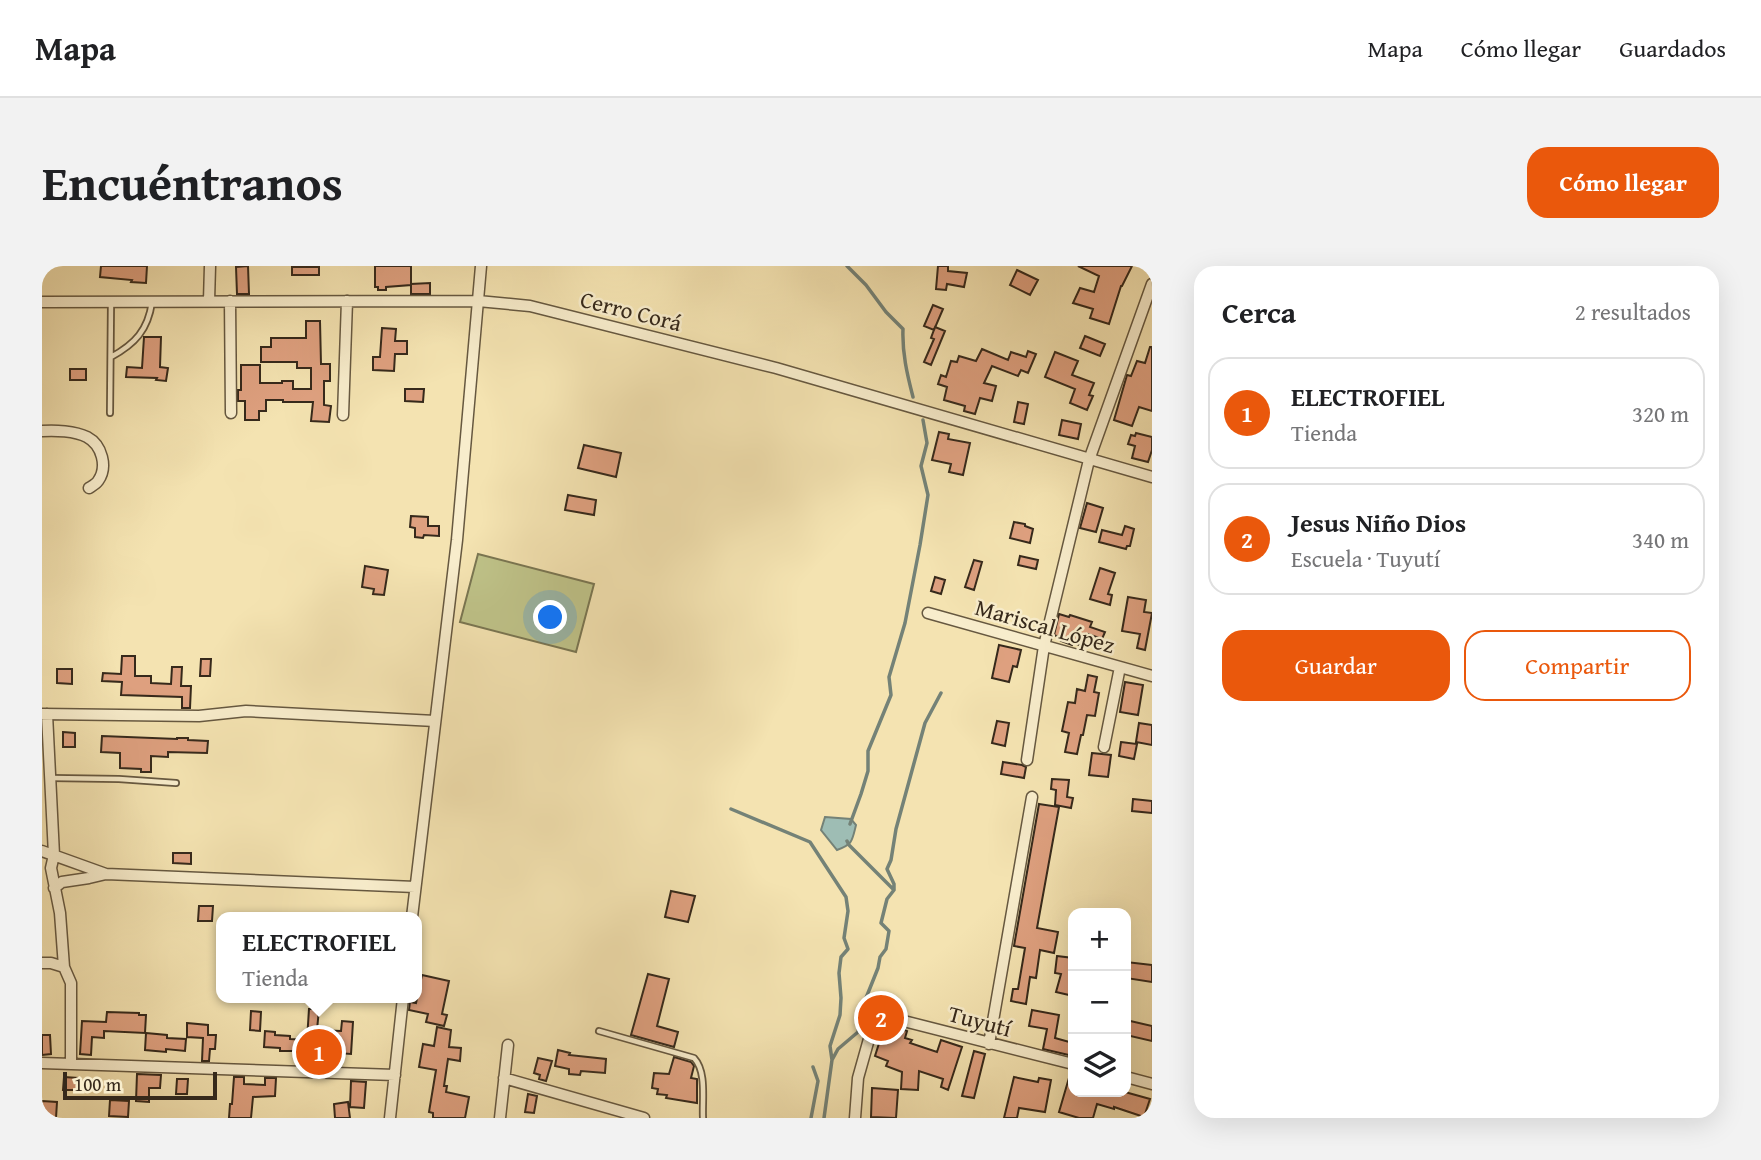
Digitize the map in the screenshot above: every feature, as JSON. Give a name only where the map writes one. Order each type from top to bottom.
[{"type":"street","points":[[209,302],[210,266]]},
{"type":"street","points":[[412,912],[457,540],[481,266]]},
{"type":"street","points":[[1027,760],[1044,646],[1089,460],[1152,284]]},
{"type":"street","points":[[230,301],[230,413]]},
{"type":"street","points":[[343,415],[347,301]]},
{"type":"street","name":"Cerro Corá","points":[[42,302],[478,301],[530,306],[776,368],[1152,477]]},
{"type":"street","points":[[42,430],[82,435],[90,439],[102,453],[103,466],[99,481],[89,488]]},
{"type":"street","name":"Mariscal López","points":[[929,612],[1152,676]]},
{"type":"street","points":[[1104,747],[1120,667]]},
{"type":"street","points":[[71,1064],[71,983],[64,967],[60,913],[51,868],[54,855],[45,714],[199,716],[246,710],[435,721]]},
{"type":"street","points":[[989,1044],[1032,797]]},
{"type":"street","points":[[42,850],[106,874]]},
{"type":"street","points":[[54,888],[62,882],[106,874],[415,887]]},
{"type":"street","points":[[42,963],[64,967]]},
{"type":"street","points":[[390,1118],[403,1003]]},
{"type":"street","name":"Tuyutí","points":[[855,1118],[858,1078],[876,1014],[1068,1064]]},
{"type":"street","points":[[500,1118],[508,1045]]},
{"type":"street","points":[[42,1063],[395,1075]]},
{"type":"street","points":[[504,1078],[644,1118]]},
{"type":"street","points":[[1131,1078],[1152,1084]]},
{"type":"lane","points":[[111,357],[127,348],[140,334],[150,316],[152,301]]},
{"type":"lane","points":[[110,413],[111,302]]},
{"type":"lane","points":[[50,778],[176,783]]},
{"type":"lane","points":[[398,1003],[402,1011]]},
{"type":"lane","points":[[599,1031],[698,1061],[703,1118]]},
{"type":"green space","points":[[478,554],[594,584],[576,652],[460,622]]},
{"type":"water","points":[[825,817],[851,819],[856,825],[849,844],[837,850],[821,830]]},
{"type":"building","points":[[101,266],[147,266],[146,283],[100,277]]},
{"type":"building","points":[[248,266],[249,294],[237,294],[236,267]]},
{"type":"building","points":[[375,266],[411,266],[411,285],[378,290],[378,287],[375,287]]},
{"type":"building","points":[[938,266],[948,266],[948,271],[967,273],[964,287],[947,284],[946,290],[936,289]]},
{"type":"building","points":[[1078,266],[1132,266],[1121,286],[1109,324],[1090,318],[1093,309],[1073,303],[1080,288],[1094,292],[1099,276]]},
{"type":"building","points":[[292,267],[319,267],[319,275],[292,275]]},
{"type":"building","points":[[1017,270],[1038,280],[1030,295],[1010,285]]},
{"type":"building","points":[[430,283],[430,294],[411,294],[411,284]]},
{"type":"building","points":[[933,305],[943,309],[934,330],[924,326]]},
{"type":"building","points":[[306,321],[320,321],[321,364],[330,364],[330,381],[324,381],[324,405],[331,406],[329,422],[311,421],[313,402],[283,400],[266,400],[266,411],[259,411],[259,420],[245,420],[245,401],[238,401],[241,365],[260,365],[260,383],[293,381],[293,389],[311,389],[311,368],[297,368],[297,362],[261,362],[261,347],[271,347],[271,338],[306,338]]},
{"type":"building","points":[[935,327],[945,331],[931,365],[924,362],[934,339],[931,338]]},
{"type":"building","points":[[382,328],[396,329],[395,341],[407,341],[407,354],[395,354],[394,371],[373,370],[373,357],[380,357]]},
{"type":"building","points":[[1085,336],[1105,344],[1100,356],[1080,348]]},
{"type":"building","points":[[144,337],[161,337],[160,367],[168,368],[166,381],[126,377],[127,367],[142,368]]},
{"type":"building","points":[[1150,347],[1152,411],[1139,407],[1132,426],[1114,420],[1127,375],[1131,376],[1137,361],[1145,363]]},
{"type":"building","points":[[982,349],[1008,360],[1011,352],[1026,357],[1028,351],[1036,354],[1028,373],[1021,370],[1018,376],[992,366],[984,383],[996,386],[992,401],[980,398],[975,414],[964,411],[965,406],[944,400],[947,387],[938,384],[941,375],[946,377],[951,361],[957,362],[959,356],[976,361]]},
{"type":"building","points":[[1055,352],[1078,361],[1072,375],[1094,383],[1089,395],[1093,396],[1087,410],[1070,403],[1075,389],[1045,377]]},
{"type":"building","points":[[70,369],[86,369],[86,380],[70,380]]},
{"type":"building","points":[[405,389],[424,389],[423,402],[405,401]]},
{"type":"building","points":[[1018,402],[1028,404],[1024,424],[1014,422]]},
{"type":"building","points":[[1062,420],[1081,424],[1078,439],[1059,435]]},
{"type":"building","points":[[939,432],[949,434],[948,439],[970,443],[963,475],[949,472],[951,464],[932,460]]},
{"type":"building","points":[[1136,433],[1152,437],[1148,462],[1132,458],[1135,446],[1128,444],[1131,435],[1135,436]]},
{"type":"building","points":[[584,445],[621,453],[616,477],[578,468]]},
{"type":"building","points":[[568,495],[596,500],[594,515],[565,510]]},
{"type":"building","points":[[1087,503],[1103,508],[1096,532],[1080,528]]},
{"type":"building","points":[[411,516],[428,517],[428,526],[439,526],[439,536],[415,537],[415,528],[410,527]]},
{"type":"building","points":[[1014,522],[1033,529],[1030,543],[1010,538]]},
{"type":"building","points":[[1125,526],[1134,529],[1130,546],[1126,549],[1099,542],[1102,530],[1122,535]]},
{"type":"building","points":[[1020,556],[1038,560],[1036,569],[1018,565]]},
{"type":"building","points":[[974,560],[982,562],[974,590],[965,587]]},
{"type":"building","points":[[365,566],[388,570],[384,595],[373,594],[374,589],[362,587]]},
{"type":"building","points":[[1100,568],[1115,573],[1108,594],[1112,595],[1110,605],[1090,599]]},
{"type":"building","points":[[935,577],[945,580],[941,594],[931,591]]},
{"type":"building","points":[[1128,597],[1146,600],[1144,612],[1152,613],[1145,650],[1137,648],[1140,634],[1122,631]]},
{"type":"building","points":[[1059,614],[1092,622],[1090,627],[1105,632],[1102,639],[1088,634],[1083,646],[1061,641],[1062,638],[1054,635]]},
{"type":"building","points":[[999,645],[1021,650],[1017,667],[1013,666],[1009,682],[992,678]]},
{"type":"building","points":[[122,656],[135,656],[135,676],[151,676],[151,683],[171,684],[172,667],[182,667],[181,686],[191,686],[190,708],[182,708],[182,697],[121,695],[122,682],[102,681],[103,673],[121,674]]},
{"type":"building","points":[[201,659],[211,659],[210,676],[200,676]]},
{"type":"building","points":[[57,669],[72,669],[72,684],[57,683]]},
{"type":"building","points":[[1088,675],[1097,677],[1094,692],[1099,693],[1095,716],[1087,715],[1077,754],[1065,752],[1069,733],[1062,731],[1068,702],[1075,703],[1077,689],[1085,691]]},
{"type":"building","points":[[1125,682],[1143,685],[1138,715],[1120,712]]},
{"type":"building","points":[[997,721],[1009,723],[1005,746],[992,743]]},
{"type":"building","points":[[1139,723],[1152,725],[1152,745],[1136,742]]},
{"type":"building","points":[[63,732],[75,733],[75,747],[63,747]]},
{"type":"building","points":[[102,736],[208,741],[207,753],[168,752],[168,757],[151,756],[151,772],[141,772],[141,769],[120,768],[120,753],[101,752]]},
{"type":"building","points":[[1121,742],[1137,744],[1134,759],[1119,756]]},
{"type":"building","points":[[1092,753],[1111,755],[1108,777],[1089,775]]},
{"type":"building","points":[[1003,762],[1026,767],[1024,778],[1001,774]]},
{"type":"building","points":[[1052,779],[1069,780],[1067,797],[1073,798],[1071,808],[1055,805],[1056,790],[1051,789]]},
{"type":"building","points":[[1133,799],[1152,801],[1152,813],[1132,811]]},
{"type":"building","points":[[1039,804],[1059,807],[1037,928],[1058,932],[1054,953],[1040,950],[1036,978],[1030,977],[1026,1004],[1011,1001],[1013,989],[1018,989],[1025,948],[1014,946]]},
{"type":"building","points":[[173,853],[191,853],[191,864],[173,863]]},
{"type":"building","points":[[671,891],[695,896],[688,922],[665,917]]},
{"type":"building","points":[[199,906],[213,906],[212,921],[198,921]]},
{"type":"building","points":[[1057,956],[1068,957],[1068,995],[1056,992],[1061,974],[1055,973]]},
{"type":"building","points":[[1131,963],[1152,965],[1152,982],[1131,979]]},
{"type":"building","points":[[648,974],[669,979],[657,1026],[678,1032],[674,1047],[631,1035]]},
{"type":"building","points":[[422,975],[449,981],[442,1014],[447,1015],[444,1026],[426,1022],[428,1014],[409,1010],[410,1003],[422,1003]]},
{"type":"building","points":[[309,1009],[319,1009],[317,1030],[341,1031],[342,1021],[353,1022],[351,1054],[325,1052],[325,1055],[321,1055],[320,1062],[305,1061],[306,1051],[280,1051],[280,1048],[264,1047],[265,1031],[290,1036],[290,1039],[307,1040]]},
{"type":"building","points":[[1032,1010],[1059,1015],[1055,1038],[1068,1042],[1068,1055],[1043,1049],[1047,1029],[1029,1026]]},
{"type":"building","points":[[251,1011],[261,1012],[260,1031],[250,1030]]},
{"type":"building","points":[[107,1012],[146,1015],[145,1033],[104,1031],[104,1038],[92,1037],[91,1055],[80,1054],[82,1021],[106,1022]]},
{"type":"building","points":[[1131,1021],[1152,1026],[1152,1041],[1131,1036]]},
{"type":"building","points":[[187,1023],[208,1025],[208,1035],[216,1035],[215,1049],[210,1049],[209,1061],[202,1061],[203,1038],[187,1037]]},
{"type":"building","points":[[437,1027],[451,1030],[449,1047],[461,1048],[460,1061],[448,1059],[444,1086],[447,1086],[446,1092],[469,1097],[465,1118],[433,1118],[433,1113],[429,1112],[436,1070],[419,1067],[423,1044],[434,1046]]},
{"type":"building","points":[[899,1028],[907,1031],[905,1038],[912,1040],[910,1043],[937,1052],[941,1040],[962,1047],[948,1090],[941,1087],[943,1079],[919,1071],[918,1090],[901,1089],[902,1072],[886,1066],[888,1061],[875,1056],[883,1031],[896,1036]]},
{"type":"building","points":[[146,1033],[186,1039],[185,1051],[145,1050]]},
{"type":"building","points":[[42,1035],[50,1035],[51,1054],[42,1055]]},
{"type":"building","points":[[558,1050],[570,1053],[569,1055],[606,1059],[605,1073],[581,1071],[580,1075],[569,1074],[569,1069],[555,1066]]},
{"type":"building","points":[[974,1051],[985,1054],[974,1098],[962,1096]]},
{"type":"building","points":[[674,1057],[691,1062],[694,1066],[691,1078],[697,1079],[697,1103],[666,1098],[667,1095],[657,1094],[658,1089],[652,1088],[654,1073],[669,1074]]},
{"type":"building","points":[[538,1058],[552,1061],[546,1081],[539,1079],[540,1075],[534,1073]]},
{"type":"building","points":[[137,1074],[161,1075],[160,1088],[149,1088],[149,1102],[136,1101]]},
{"type":"building","points":[[64,1077],[78,1078],[78,1090],[63,1090]]},
{"type":"building","points":[[234,1077],[244,1077],[244,1084],[265,1085],[265,1078],[276,1078],[275,1096],[253,1097],[251,1118],[229,1118]]},
{"type":"building","points":[[1014,1077],[1038,1082],[1039,1078],[1051,1080],[1045,1112],[1019,1108],[1017,1118],[1004,1118]]},
{"type":"building","points":[[177,1079],[188,1079],[187,1094],[176,1094]]},
{"type":"building","points":[[351,1081],[366,1082],[364,1108],[350,1107]]},
{"type":"building","points":[[1068,1081],[1068,1097],[1131,1097],[1131,1094],[1150,1099],[1144,1117],[1097,1104],[1093,1118],[1079,1118],[1059,1112]]},
{"type":"building","points":[[872,1088],[898,1090],[896,1118],[871,1117]]},
{"type":"building","points":[[528,1094],[537,1096],[534,1113],[525,1112]]},
{"type":"building","points":[[110,1100],[129,1101],[128,1117],[109,1116]]},
{"type":"building","points":[[42,1101],[57,1102],[56,1118],[42,1118]]},
{"type":"building","points":[[348,1102],[350,1118],[335,1118],[334,1104]]},
{"type":"waterway","points":[[847,266],[903,329],[905,363],[913,397]]},
{"type":"waterway","points":[[850,824],[868,771],[868,751],[891,695],[889,677],[905,623],[920,545],[928,495],[921,466],[927,443],[923,420]]},
{"type":"waterway","points":[[832,1060],[838,1049],[858,1032],[864,1003],[880,957],[886,949],[889,931],[881,923],[887,899],[894,890],[887,869],[925,723],[941,693]]},
{"type":"waterway","points":[[731,809],[810,842],[846,897],[848,911],[844,938],[848,949],[841,957],[840,1015],[830,1046],[832,1060],[824,1118]]},
{"type":"waterway","points":[[847,841],[894,890]]},
{"type":"waterway","points":[[811,1118],[818,1081],[813,1067]]},
{"type":"place","name":"Jesus Niño Dios","points":[[881,1018]]},
{"type":"place","name":"ELECTROFIEL","points":[[319,1052]]}]
